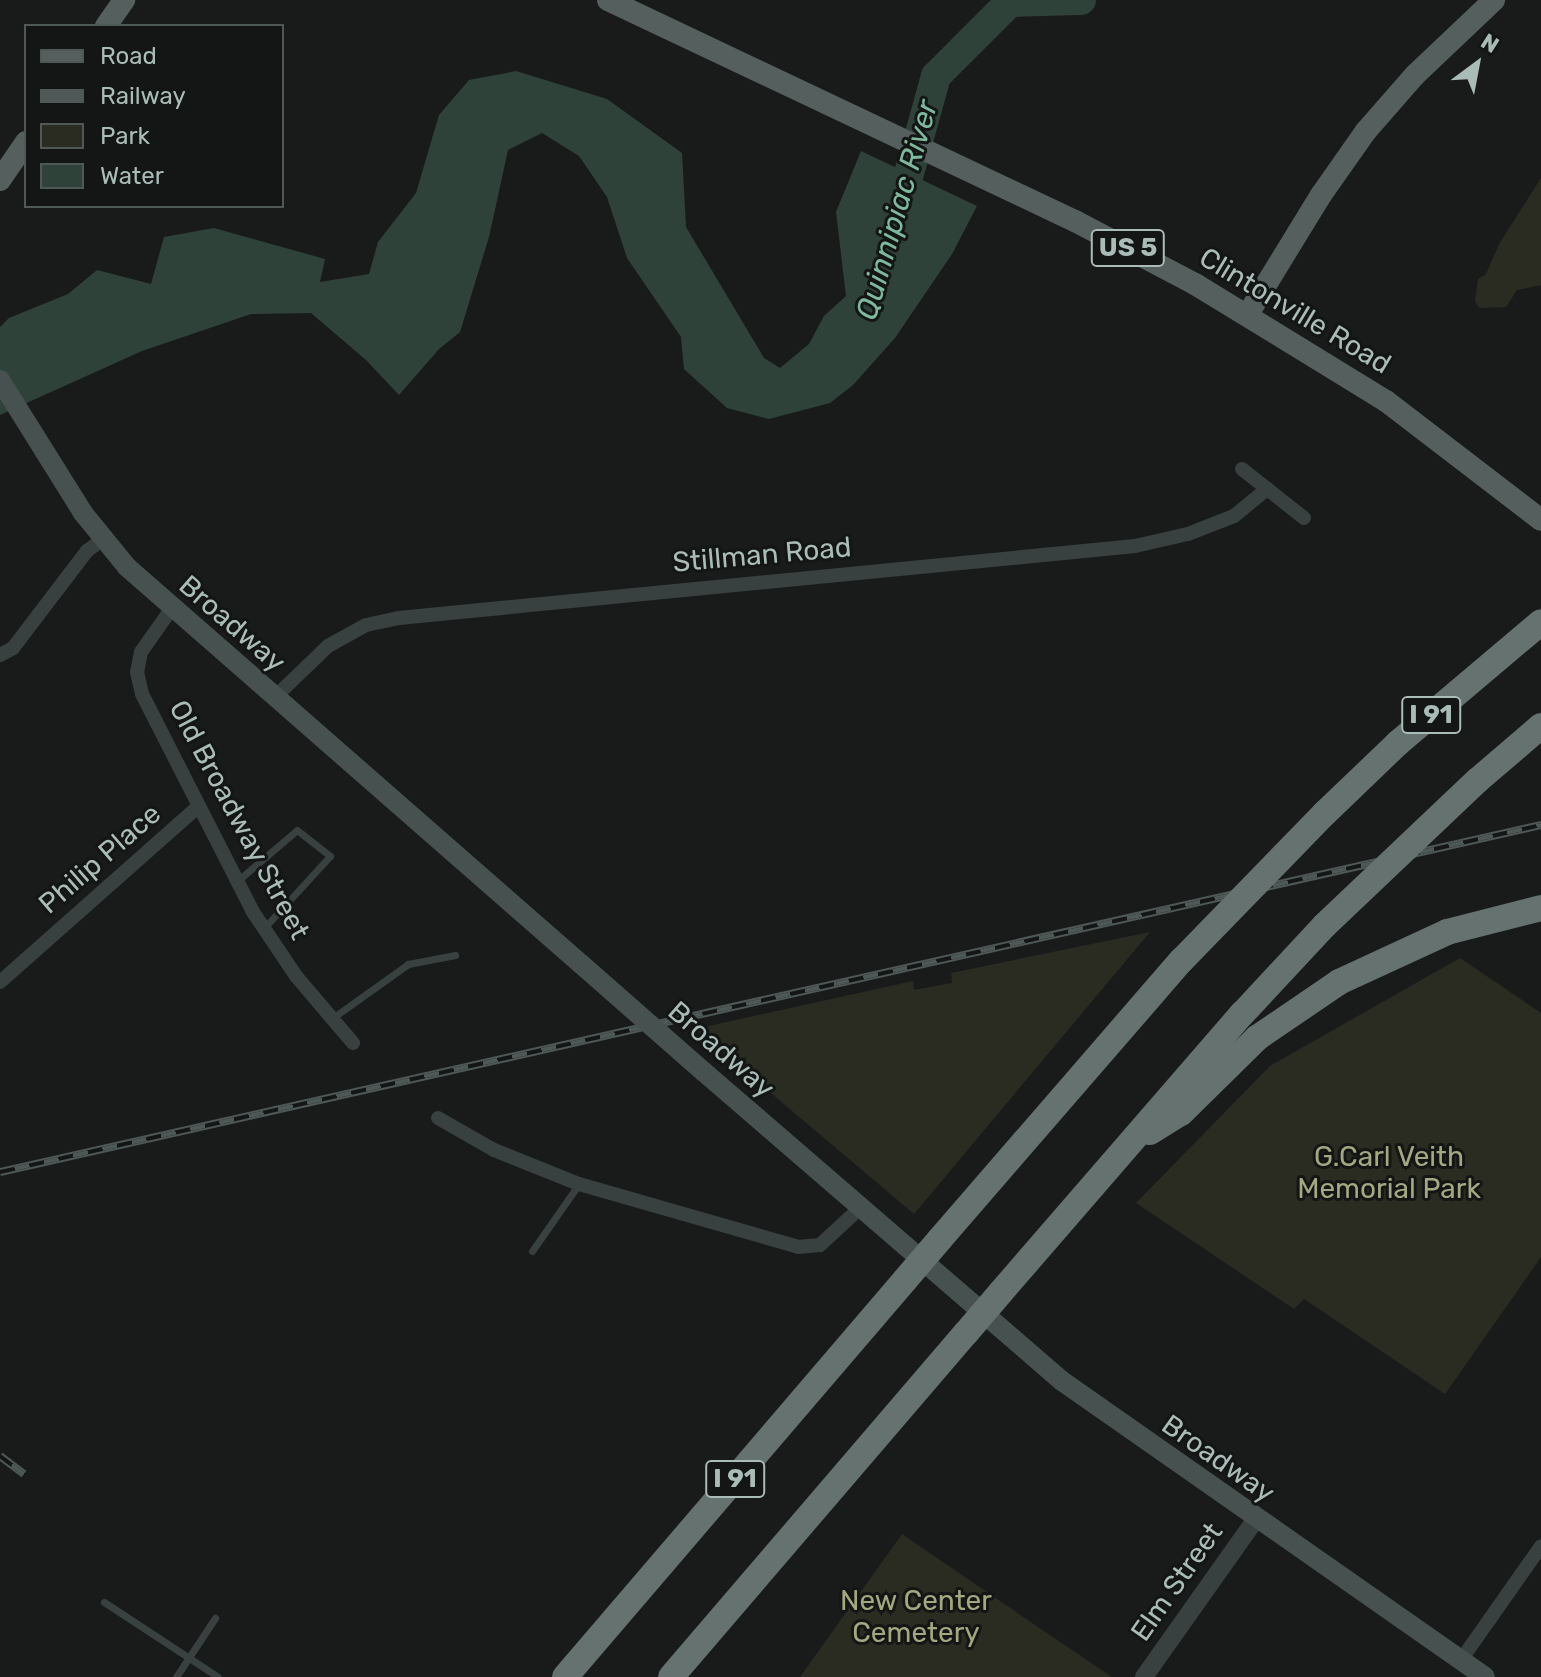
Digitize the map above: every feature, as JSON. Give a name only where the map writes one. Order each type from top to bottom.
[{"type":"highway","name":"I 91","points":[[565,1677],[1182,960],[1398,743],[1541,622]]},
{"type":"highway","points":[[671,1677],[1132,1140],[1325,925],[1478,780],[1541,726]]},
{"type":"highway","points":[[1132,1140],[1181,1113],[1257,1038],[1339,982],[1447,932],[1541,908]]},
{"type":"main road","points":[[107,24],[124,0]]},
{"type":"main road","name":"Clintonville Road","points":[[608,0],[1144,256],[1248,314],[1386,401],[1541,520]]},
{"type":"main road","points":[[1248,314],[1321,195],[1366,131],[1423,66],[1494,0]]},
{"type":"main road","points":[[0,180],[24,145]]},
{"type":"main road","name":"Broadway","points":[[0,380],[103,539],[172,608],[274,698],[1062,1381],[1485,1677]]},
{"type":"street","points":[[1242,469],[1304,518]]},
{"type":"street","name":"Stillman Road","points":[[274,698],[328,646],[366,625],[399,618],[1135,546],[1188,534],[1234,516],[1267,489]]},
{"type":"street","points":[[0,655],[13,648],[87,551],[103,539]]},
{"type":"street","name":"Old Broadway Street","points":[[172,608],[147,641],[137,672],[142,694],[236,882],[263,929],[353,1043]]},
{"type":"street","name":"Philip Place","points":[[0,982],[198,807]]},
{"type":"street","points":[[438,1118],[494,1150],[579,1184],[806,1248],[827,1241],[860,1208]]},
{"type":"street","name":"Elm Street","points":[[1144,1677],[1256,1519]]},
{"type":"street","points":[[1461,1660],[1541,1546]]},
{"type":"lane","points":[[236,882],[297,830],[330,856],[263,929]]},
{"type":"lane","points":[[331,1019],[408,964],[455,955]]},
{"type":"lane","points":[[532,1251],[579,1184]]},
{"type":"lane","points":[[104,1602],[218,1677]]},
{"type":"lane","points":[[176,1677],[215,1618]]},
{"type":"green space","points":[[1541,178],[1541,285],[1517,290],[1506,307],[1479,308],[1475,301],[1478,279],[1486,274],[1499,244]]},
{"type":"green space","points":[[1150,932],[914,1214],[695,1029],[913,981],[914,990],[952,983],[951,973]]},
{"type":"green space","name":"G.Carl Veith Memorial Park","points":[[1460,958],[1541,1013],[1541,1257],[1445,1394],[1304,1299],[1294,1309],[1136,1203],[1270,1066]]},
{"type":"green space","name":"New Center Cemetery","points":[[902,1534],[1035,1625],[1112,1677],[800,1677]]},
{"type":"water","points":[[516,71],[607,99],[682,153],[686,227],[764,358],[780,368],[809,344],[824,316],[846,296],[836,212],[861,151],[977,206],[952,254],[895,338],[853,385],[830,403],[769,419],[727,408],[684,369],[681,337],[627,258],[607,197],[579,156],[542,133],[508,150],[489,237],[460,332],[439,349],[399,395],[366,360],[311,313],[251,314],[142,351],[0,415],[0,327],[9,318],[68,294],[97,270],[151,284],[164,237],[214,228],[325,259],[320,282],[369,274],[378,242],[416,193],[439,115],[469,80]]},
{"type":"waterway","name":"Quinnipiac River","points":[[898,213],[936,76],[1010,2],[1081,0]]},
{"type":"railway","points":[[0,1172],[1541,825]]},
{"type":"railway","points":[[0,1456],[24,1474]]}]
